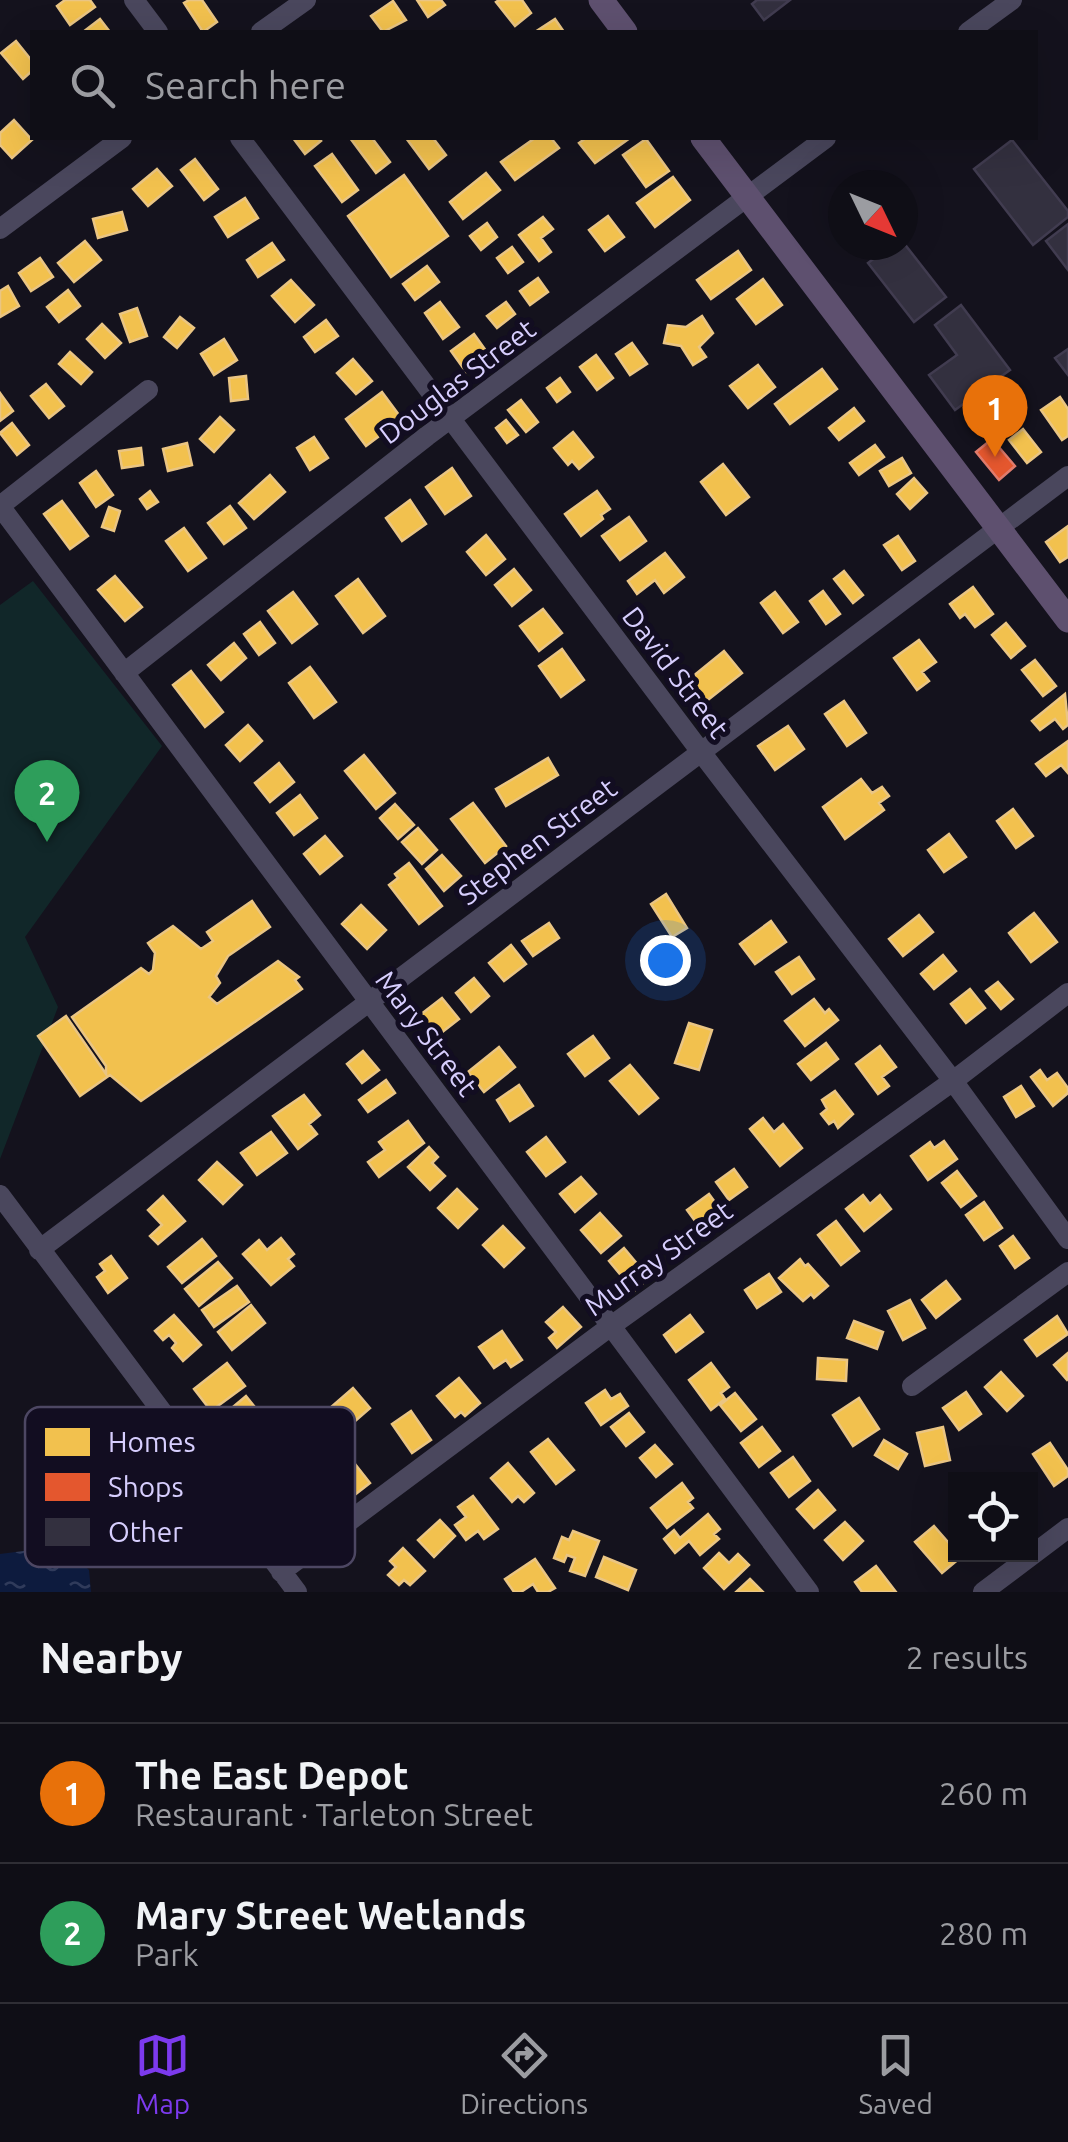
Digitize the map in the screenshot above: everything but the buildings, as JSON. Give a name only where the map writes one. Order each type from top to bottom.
[{"type":"main road","points":[[601,0],[624,30]]},
{"type":"main road","points":[[705,140],[1068,620]]},
{"type":"street","points":[[134,0],[156,30]]},
{"type":"street","points":[[264,30],[306,0]]},
{"type":"street","points":[[971,30],[1012,0]]},
{"type":"street","points":[[0,229],[119,140]]},
{"type":"street","name":"David Street","points":[[242,140],[953,1081],[1068,1239]]},
{"type":"street","name":"Douglas Street","points":[[124,673],[451,418],[823,140]]},
{"type":"street","points":[[0,506],[148,390]]},
{"type":"street","name":"Stephen Street","points":[[39,1250],[1068,476]]},
{"type":"street","name":"Mary Street","points":[[0,506],[809,1592]]},
{"type":"street","name":"Murray Street","points":[[355,1517],[1068,993]]},
{"type":"street","points":[[0,1196],[157,1407]]},
{"type":"street","points":[[912,1386],[1068,1272]]},
{"type":"street","points":[[983,1592],[1068,1528]]},
{"type":"street","points":[[277,1567],[296,1592]]},
{"type":"street","name":"Murray Street","points":[[281,1572],[288,1567]]},
{"type":"green space","points":[[33,581],[162,746],[25,937],[58,1007],[0,1159],[0,605]]},
{"type":"water","points":[[25,1551],[25,1567],[86,1567],[91,1592],[0,1592],[0,1554]]},
{"type":"place","name":"The East Depot","points":[[995,457]]},
{"type":"place","name":"Mary Street Wetlands","points":[[47,842]]}]
